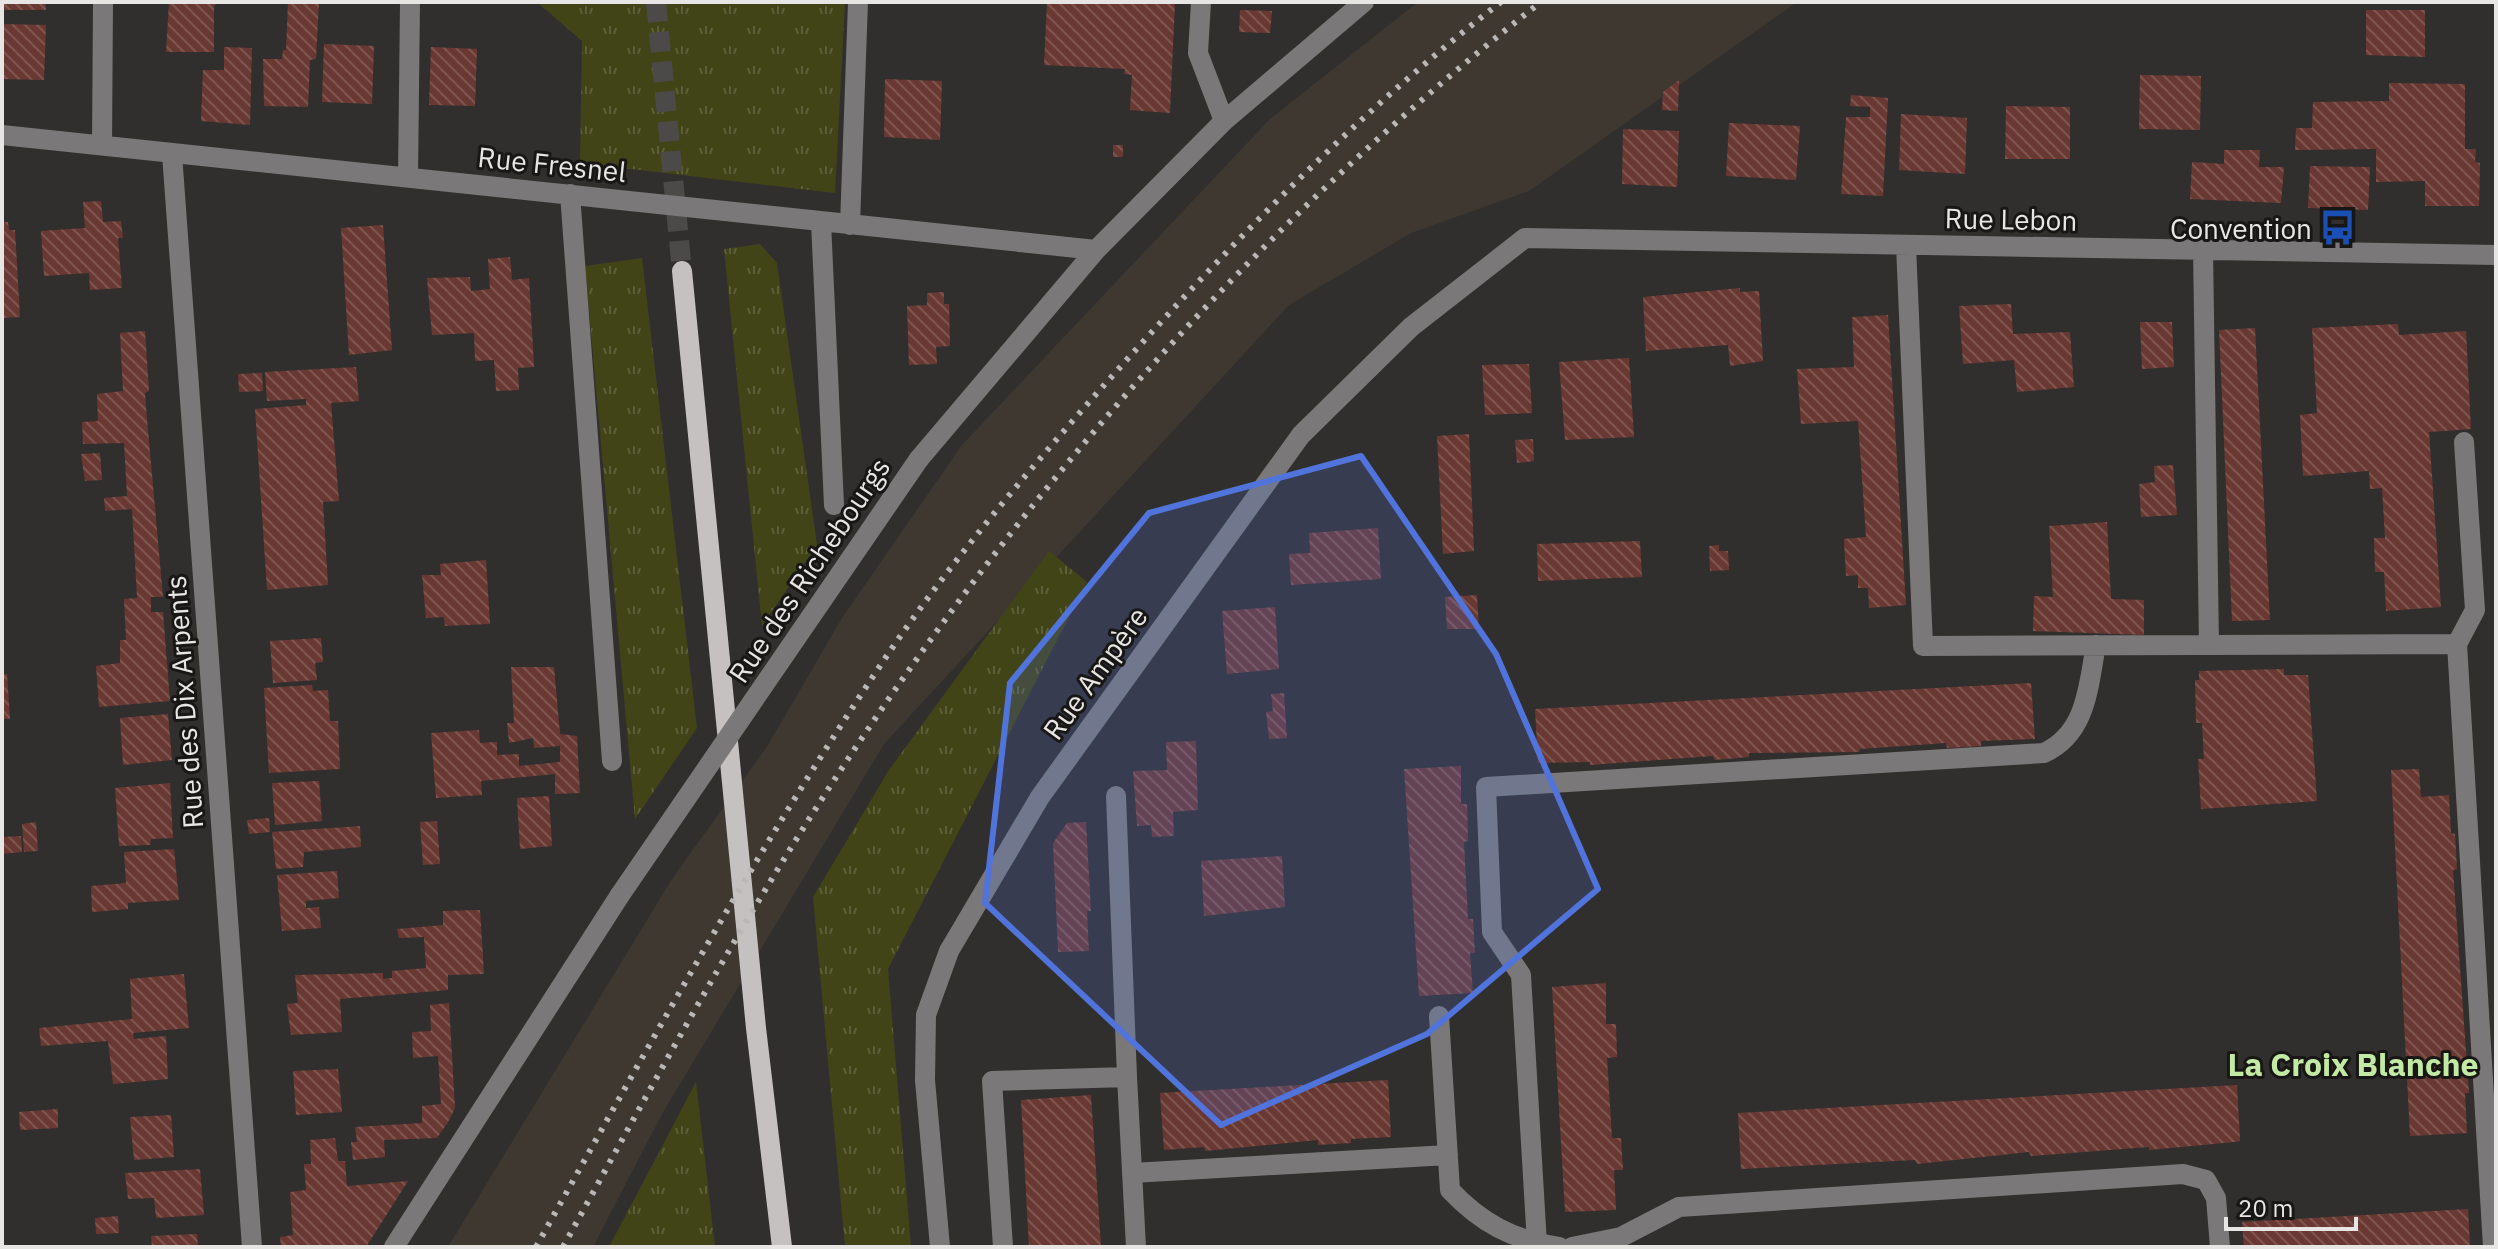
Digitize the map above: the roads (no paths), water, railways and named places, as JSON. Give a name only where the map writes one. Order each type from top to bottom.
[{"type":"main road","points":[[682,271],[756,1028],[782,1247]]},
{"type":"street","points":[[102,145],[103,2]]},
{"type":"street","points":[[408,177],[410,2]]},
{"type":"street","points":[[850,225],[858,2]]},
{"type":"street","points":[[1201,2],[1198,53],[1224,121]]},
{"type":"street","name":"Rue des Richebourgs","points":[[394,1247],[620,895],[919,459],[1096,250],[1224,121],[1364,2]]},
{"type":"street","name":"Rue Fresnel","points":[[2,135],[1096,250]]},
{"type":"street","name":"Rue des Dix Arpents","points":[[172,154],[252,1247]]},
{"type":"street","points":[[570,194],[612,761]]},
{"type":"street","points":[[821,222],[834,505]]},
{"type":"street","name":"Rue Lebon","points":[[1525,238],[2496,255]]},
{"type":"street","name":"Rue Ampère","points":[[940,1247],[925,1080],[926,1015],[957,939],[1040,797],[1301,435],[1411,327],[1525,238]]},
{"type":"street","points":[[1906,245],[1923,646],[2457,644]]},
{"type":"street","points":[[2203,250],[2209,645]]},
{"type":"street","points":[[2464,442],[2475,610],[2457,644],[2493,1247]]},
{"type":"street","points":[[1537,1244],[1521,975],[1492,932],[1486,787],[2044,753],[2059,746],[2074,732],[2083,712],[2096,645]]},
{"type":"street","points":[[1116,796],[1136,1247]]},
{"type":"street","points":[[1439,1016],[1450,1190],[1472,1213],[1499,1231],[1537,1244],[1559,1247]]},
{"type":"street","points":[[1003,1247],[992,1081],[1127,1077]]},
{"type":"street","points":[[1132,1173],[1448,1155]]},
{"type":"street","points":[[1572,1247],[1621,1237],[1679,1207],[2183,1174],[2206,1180],[2216,1198],[2220,1247]]},
{"type":"tunnel","points":[[656,2],[682,271]]},
{"type":"railway","points":[[536,1247],[705,948],[793,801],[886,657],[964,551],[1106,383],[1246,232],[1344,136],[1501,2]]},
{"type":"railway","points":[[563,1247],[778,869],[887,701],[967,590],[1052,482],[1141,378],[1235,277],[1332,181],[1434,89],[1541,2]]},
{"type":"place","name":"Convention","points":[[2338,228]]},
{"type":"district","name":"La Croix Blanche","points":[[2353,1064]]}]
